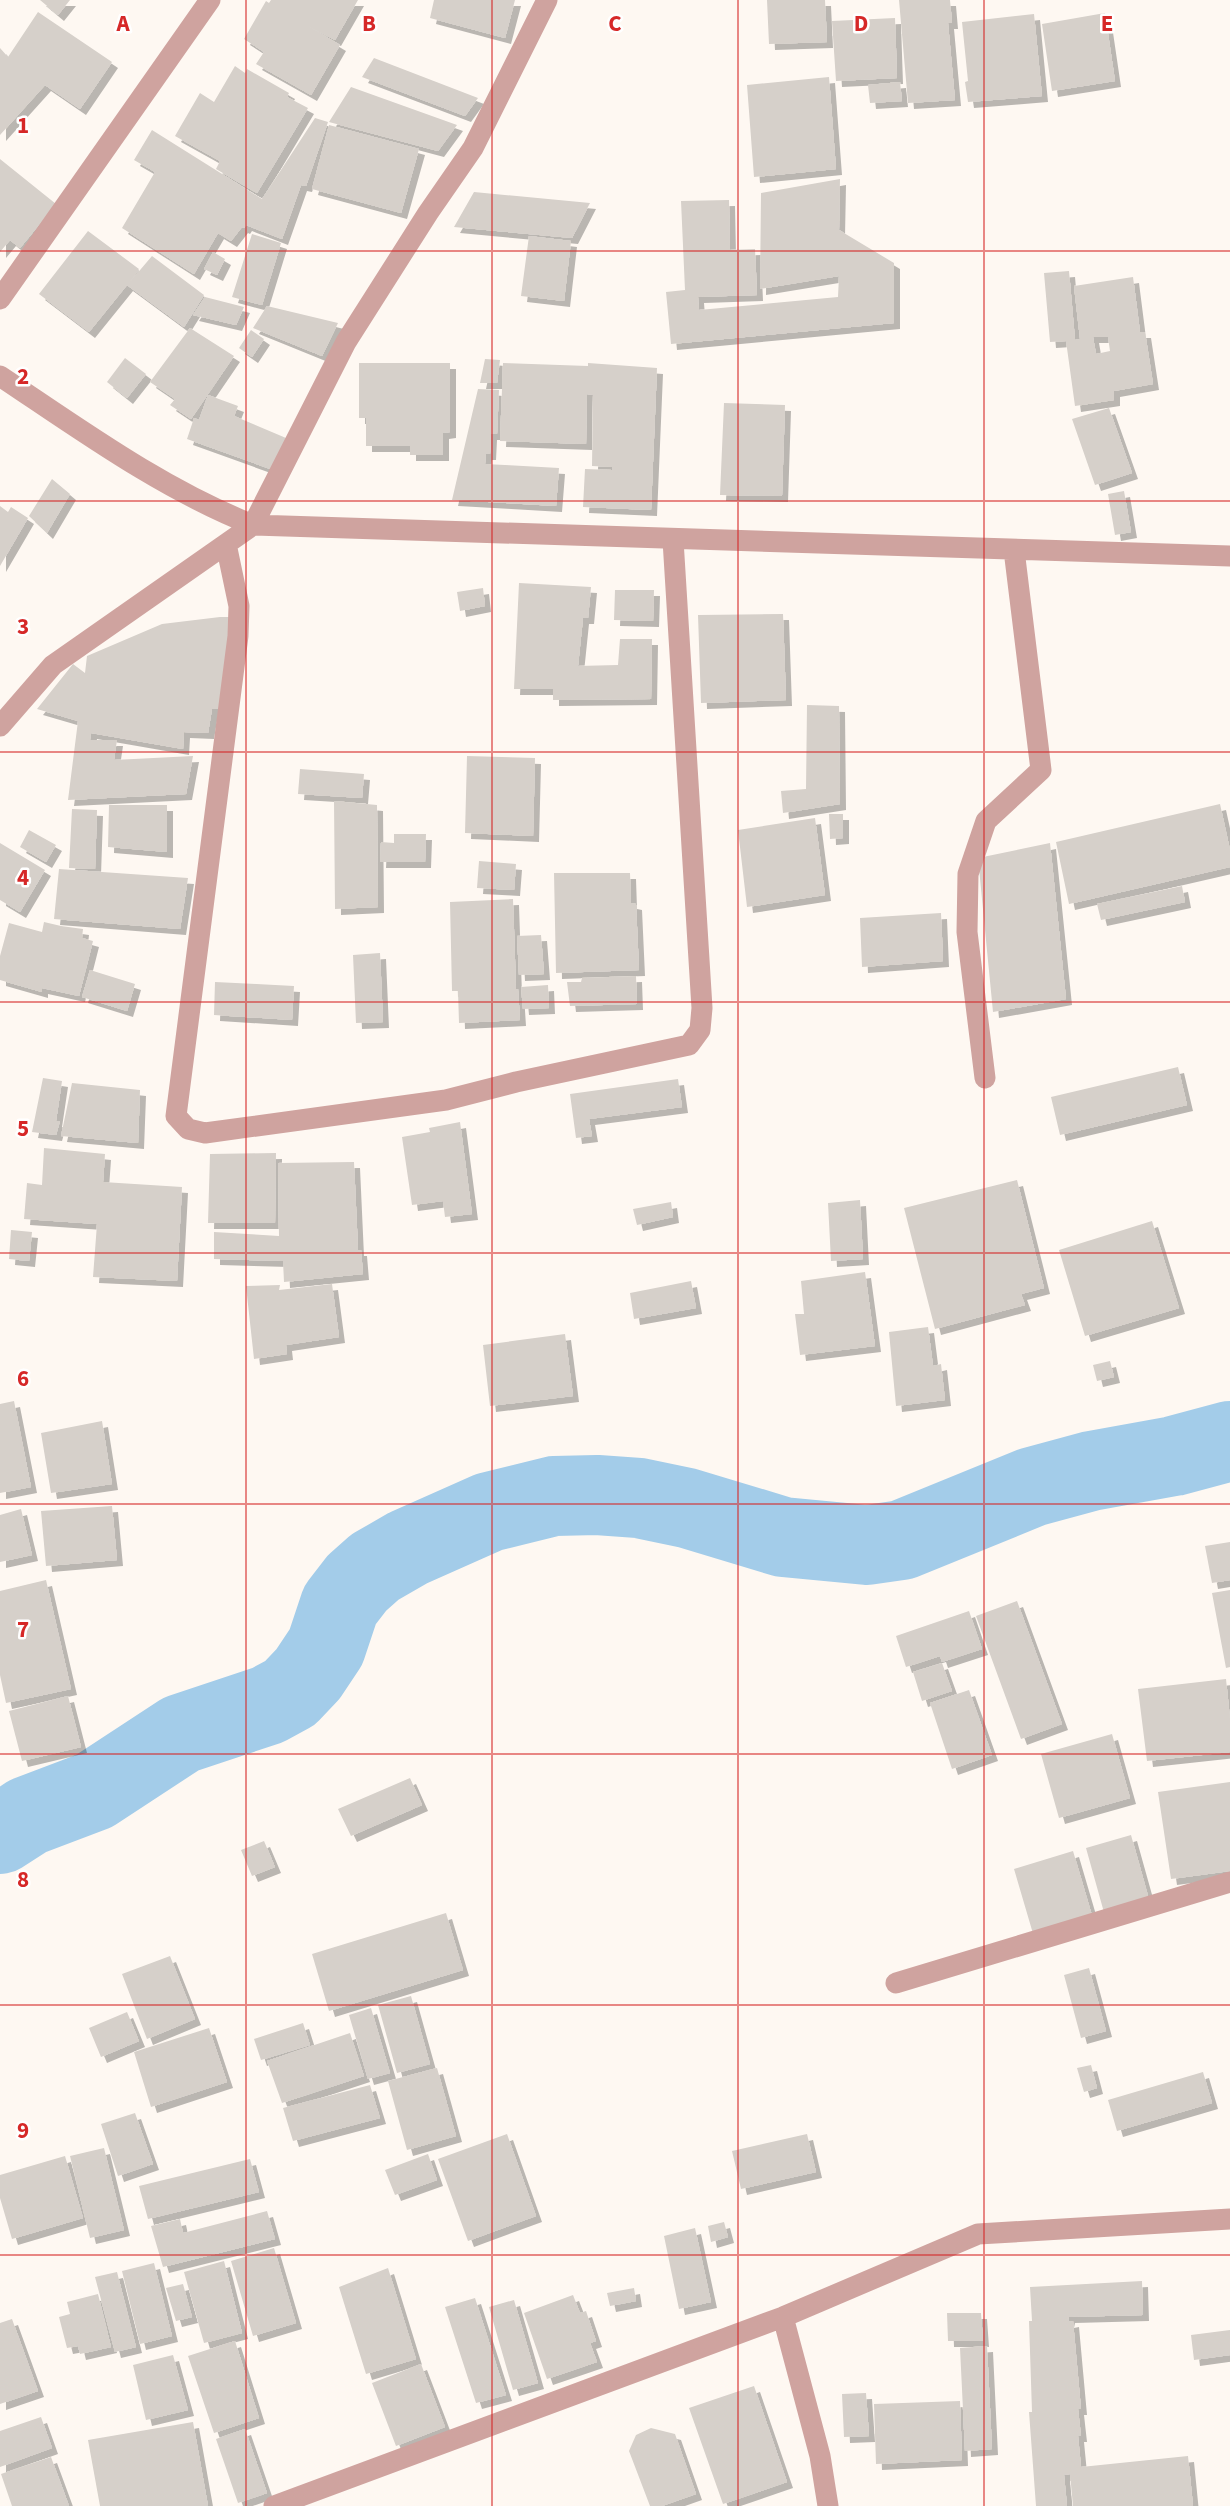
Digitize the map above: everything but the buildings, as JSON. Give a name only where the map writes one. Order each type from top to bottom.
[{"type":"street","points":[[0,299],[210,0]]},
{"type":"street","points":[[0,726],[53,666],[253,524],[346,342],[428,212],[473,148],[547,0]]},
{"type":"street","points":[[0,376],[96,440],[210,508],[253,524],[673,540],[1230,556]]},
{"type":"street","points":[[226,544],[239,606],[238,636],[176,1116],[188,1129],[205,1133],[446,1100],[516,1082],[689,1045],[700,1030],[702,1008],[673,540]]},
{"type":"street","points":[[985,1078],[967,932],[968,874],[986,821],[1041,770],[1014,550]]},
{"type":"street","points":[[896,1983],[1230,1882]]},
{"type":"street","points":[[274,2506],[783,2317],[978,2234],[1230,2219]]},
{"type":"street","points":[[783,2317],[820,2456],[828,2506]]},
{"type":"waterway","points":[[0,1834],[28,1816],[94,1791],[181,1734],[268,1705],[290,1693],[308,1674],[326,1647],[340,1605],[357,1583],[375,1567],[408,1548],[489,1512],[554,1496],[639,1498],[687,1508],[783,1537],[867,1545],[902,1540],[1032,1487],[1091,1471],[1174,1456],[1230,1441]]}]
